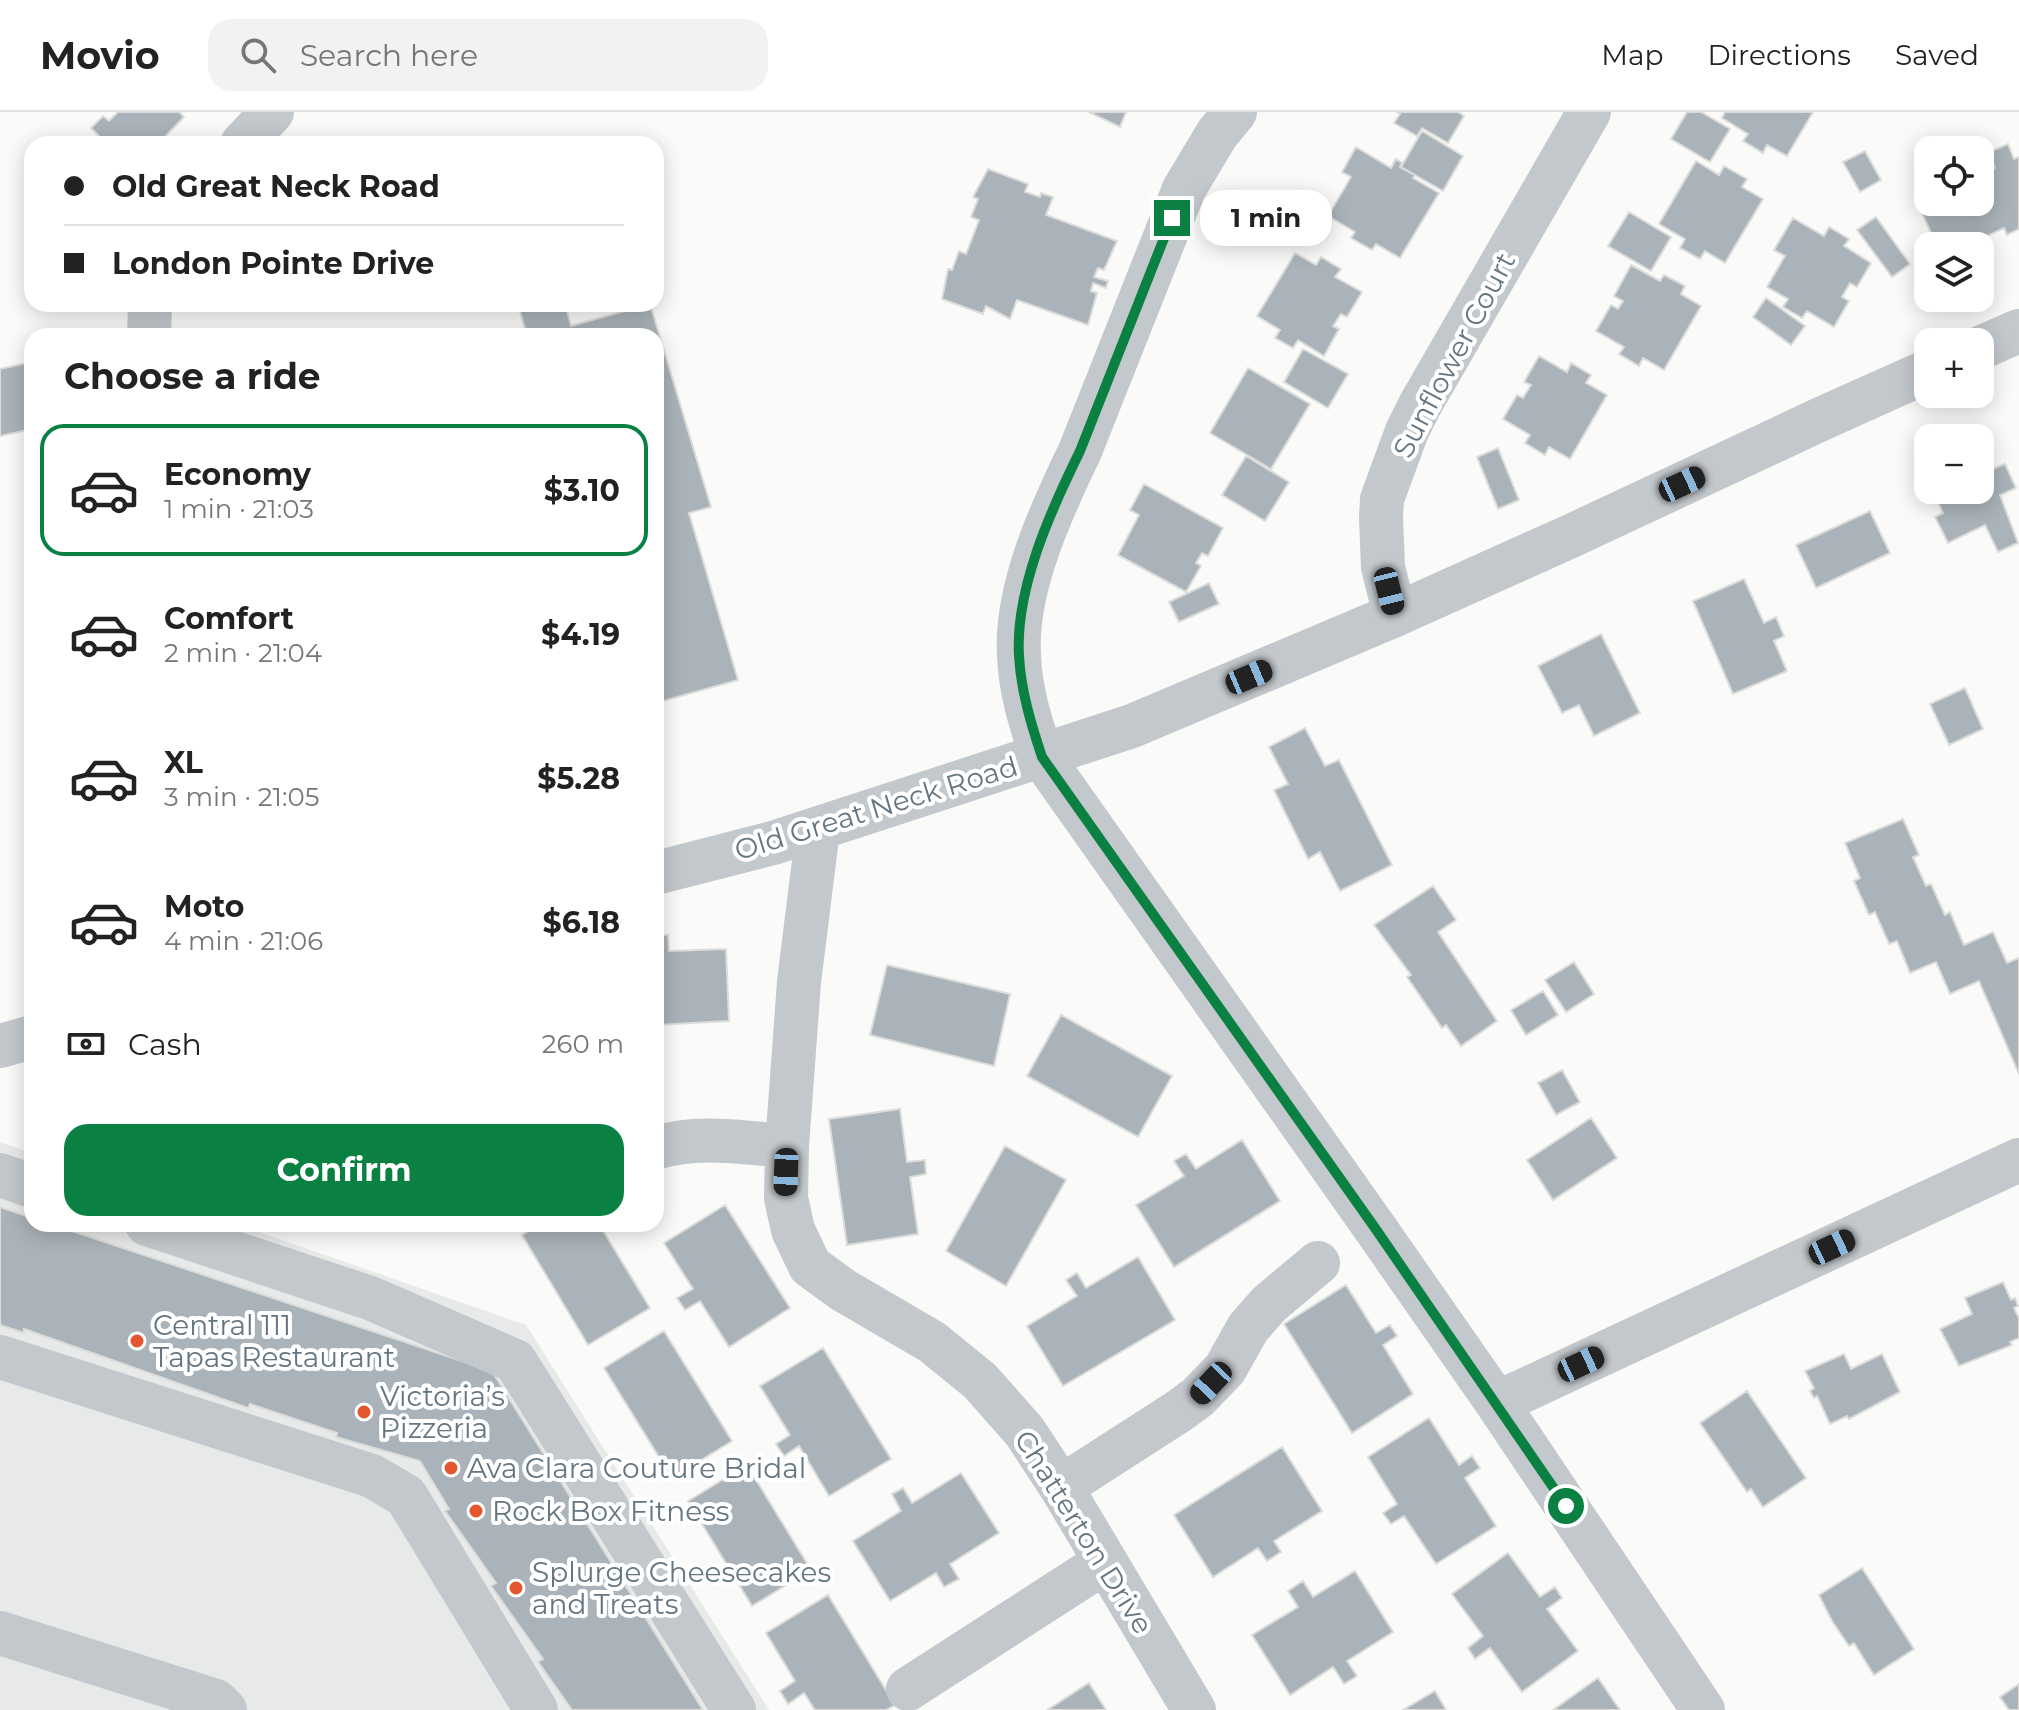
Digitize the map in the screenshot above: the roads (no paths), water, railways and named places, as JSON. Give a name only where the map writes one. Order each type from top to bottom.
[{"type":"street","points":[[250,136],[272,112]]},
{"type":"street","points":[[1235,112],[1217,134],[1184,189],[1033,563],[1022,607],[1019,655],[1027,712],[1042,757],[1132,726],[1395,615],[1914,377]]},
{"type":"street","name":"Sunflower Court","points":[[1395,615],[1383,567],[1382,499],[1407,431],[1589,112]]},
{"type":"street","points":[[1994,342],[2019,331]]},
{"type":"street","name":"Old Great Neck Road","points":[[664,871],[773,843],[1042,757],[1497,1403],[1703,1710]]},
{"type":"street","name":"Chatterton Drive","points":[[818,829],[799,982],[787,1146],[786,1198],[793,1230],[810,1266],[843,1290],[932,1342],[980,1381],[1025,1432],[1194,1710]]},
{"type":"street","points":[[0,1046],[24,1039]]},
{"type":"street","points":[[664,1145],[718,1140],[787,1146]]},
{"type":"street","points":[[1497,1403],[2019,1160]]},
{"type":"street","points":[[0,1175],[24,1183]]},
{"type":"street","points":[[171,1232],[370,1298],[515,1361],[734,1710]]},
{"type":"street","points":[[1061,1487],[1198,1397],[1225,1369],[1248,1328],[1269,1304],[1318,1263]]},
{"type":"street","points":[[0,1357],[372,1476],[406,1496],[536,1710]]},
{"type":"street","points":[[908,1689],[1105,1562]]},
{"type":"street","points":[[0,1633],[216,1701],[225,1710]]},
{"type":"place","name":"Central 111 Tapas Restaurant","points":[[137,1341]]},
{"type":"place","name":"Victoria’s Pizzeria","points":[[364,1412]]},
{"type":"place","name":"Ava Clara Couture Bridal","points":[[451,1468]]},
{"type":"place","name":"Rock Box Fitness","points":[[476,1511]]},
{"type":"place","name":"Splurge Cheesecakes and Treats","points":[[516,1588]]}]
